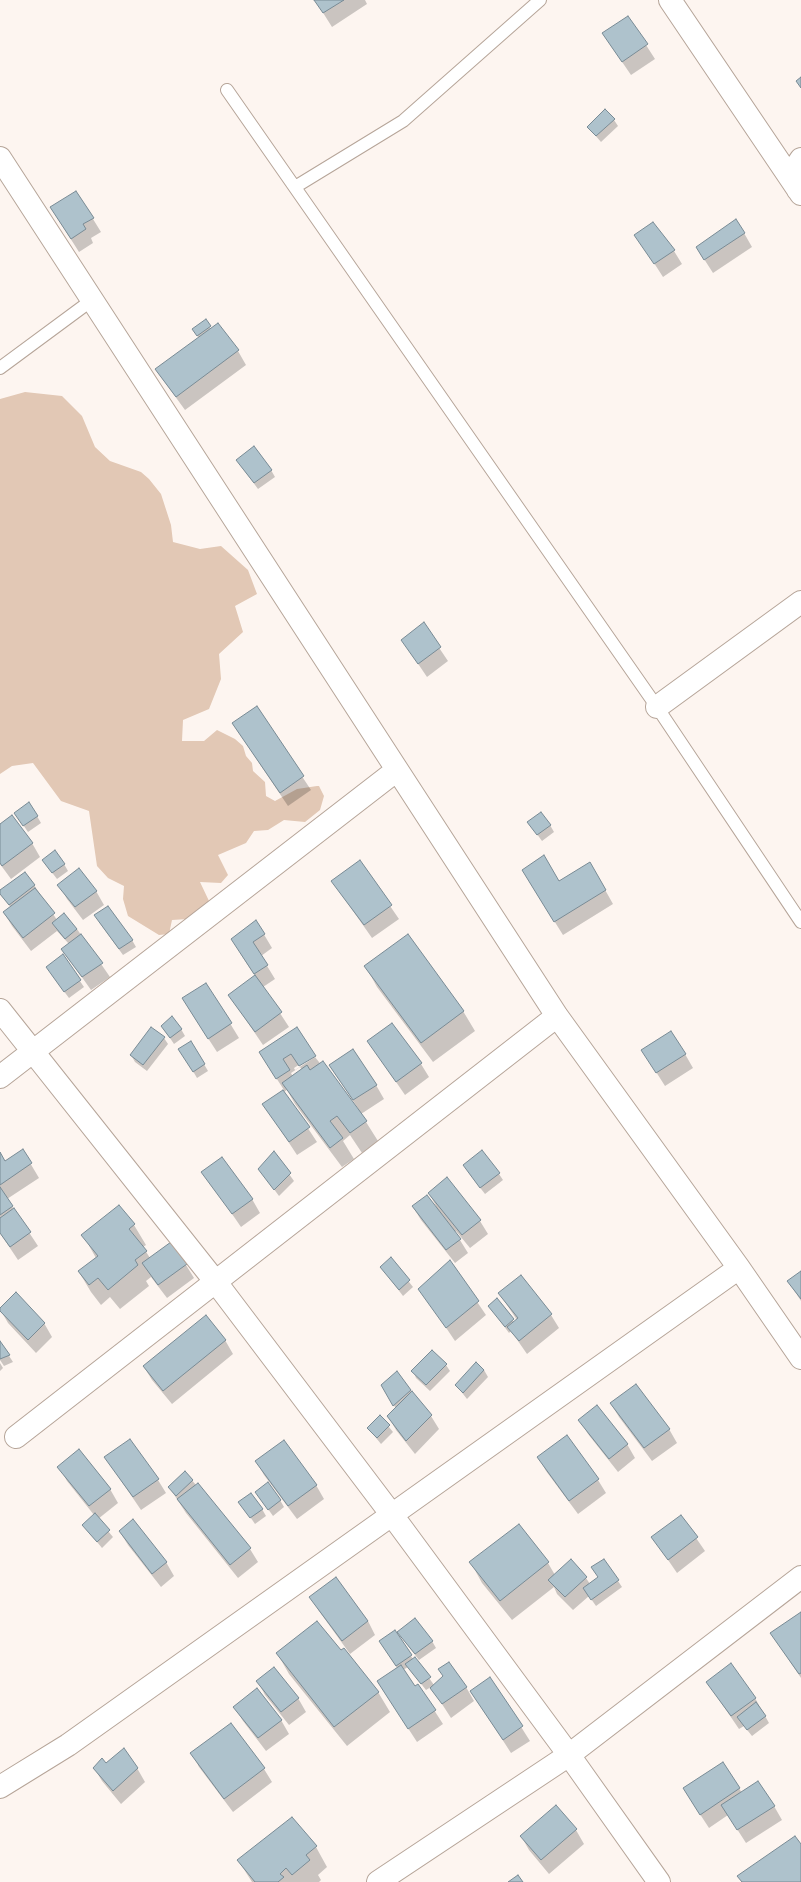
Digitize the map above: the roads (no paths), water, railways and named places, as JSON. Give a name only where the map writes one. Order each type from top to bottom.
[{"type":"street","points":[[670,0],[800,192]]},
{"type":"street","points":[[0,158],[557,1016],[739,1268],[801,1358]]},
{"type":"street","points":[[800,192],[797,165],[801,159]]},
{"type":"street","points":[[657,707],[801,602]]},
{"type":"street","points":[[0,1078],[32,1051],[397,770]]},
{"type":"street","points":[[0,1010],[215,1281],[392,1515],[659,1882]]},
{"type":"street","points":[[16,1437],[557,1016]]},
{"type":"street","points":[[0,1787],[68,1745],[739,1268]]},
{"type":"street","points":[[378,1882],[568,1755],[801,1577]]},
{"type":"lane","points":[[295,187],[403,121],[540,0]]},
{"type":"lane","points":[[227,90],[657,707],[801,922]]},
{"type":"lane","points":[[0,368],[92,300]]}]
